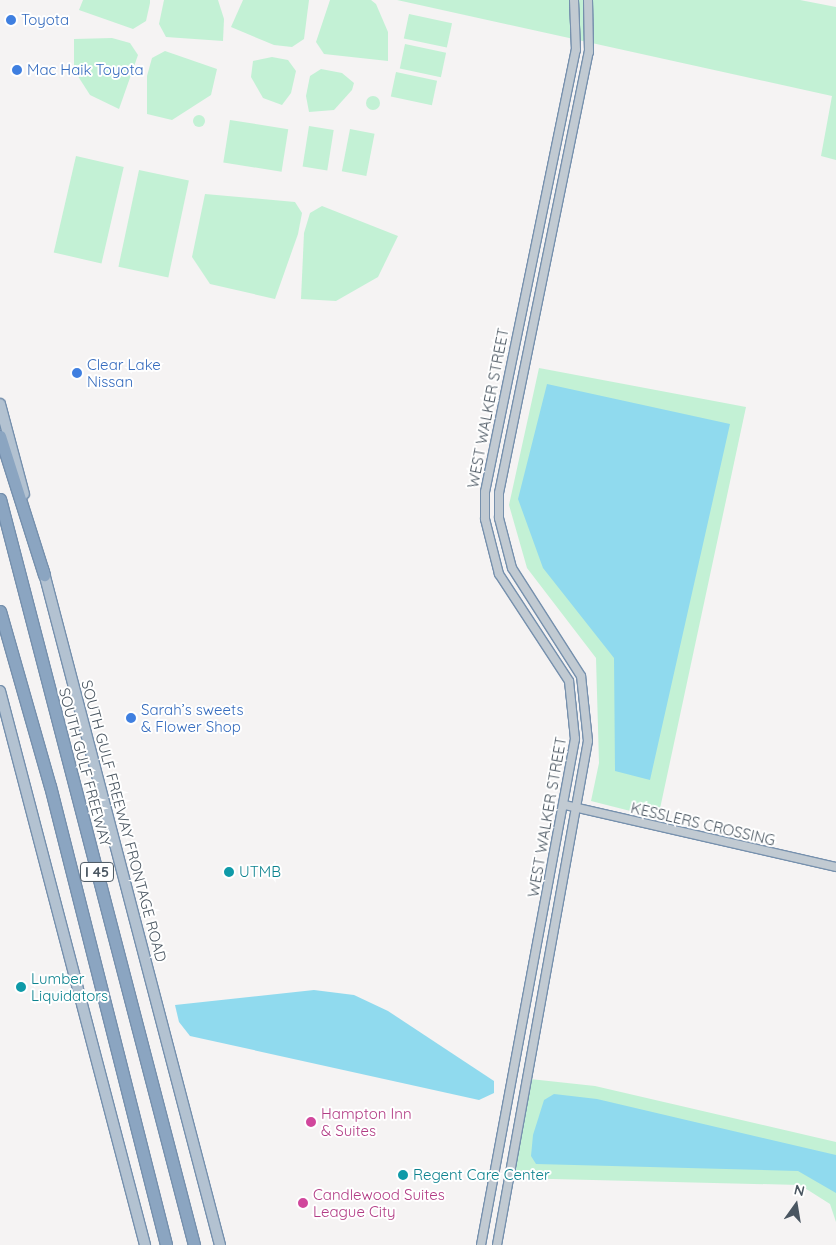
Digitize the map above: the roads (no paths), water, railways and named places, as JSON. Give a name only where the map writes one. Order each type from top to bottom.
[{"type":"highway","points":[[0,436],[44,575]]},
{"type":"highway","name":"SOUTH GULF FREEWAY","points":[[0,499],[194,1245]]},
{"type":"highway","name":"I 45","points":[[0,611],[50,786],[166,1245]]},
{"type":"main road","name":"SOUTH GULF FREEWAY FRONTAGE ROAD","points":[[0,404],[220,1245]]},
{"type":"main road","points":[[0,691],[145,1245]]},
{"type":"street","name":"WEST WALKER STREET","points":[[481,1245],[565,805],[576,720],[569,681],[499,574],[485,519],[485,492],[576,50],[574,0]]},
{"type":"street","name":"WEST WALKER STREET","points":[[497,1245],[577,808],[589,719],[582,676],[512,568],[499,518],[499,493],[589,52],[588,0]]},
{"type":"street","name":"KESSLERS CROSSING","points":[[565,805],[836,867]]},
{"type":"water","points":[[547,384],[730,424],[650,780],[615,771],[614,658],[543,568],[518,499]]},
{"type":"water","points":[[314,990],[354,995],[388,1011],[494,1081],[494,1093],[479,1100],[190,1036],[179,1022],[175,1005]]},
{"type":"water","points":[[554,1094],[597,1099],[836,1155],[836,1193],[798,1171],[536,1164],[531,1156],[533,1135],[544,1100]]},
{"type":"place","name":"Toyota","points":[[11,20]]},
{"type":"place","name":"Mac Haik Toyota","points":[[17,70]]},
{"type":"place","name":"Clear Lake Nissan","points":[[77,373]]},
{"type":"place","name":"Sarah’s sweets & Flower Shop","points":[[131,718]]},
{"type":"place","name":"UTMB","points":[[229,872]]},
{"type":"place","name":"Lumber Liquidators","points":[[21,987]]},
{"type":"place","name":"Hampton Inn & Suites","points":[[311,1122]]},
{"type":"place","name":"Regent Care Center","points":[[403,1175]]},
{"type":"place","name":"Candlewood Suites League City","points":[[303,1203]]}]
